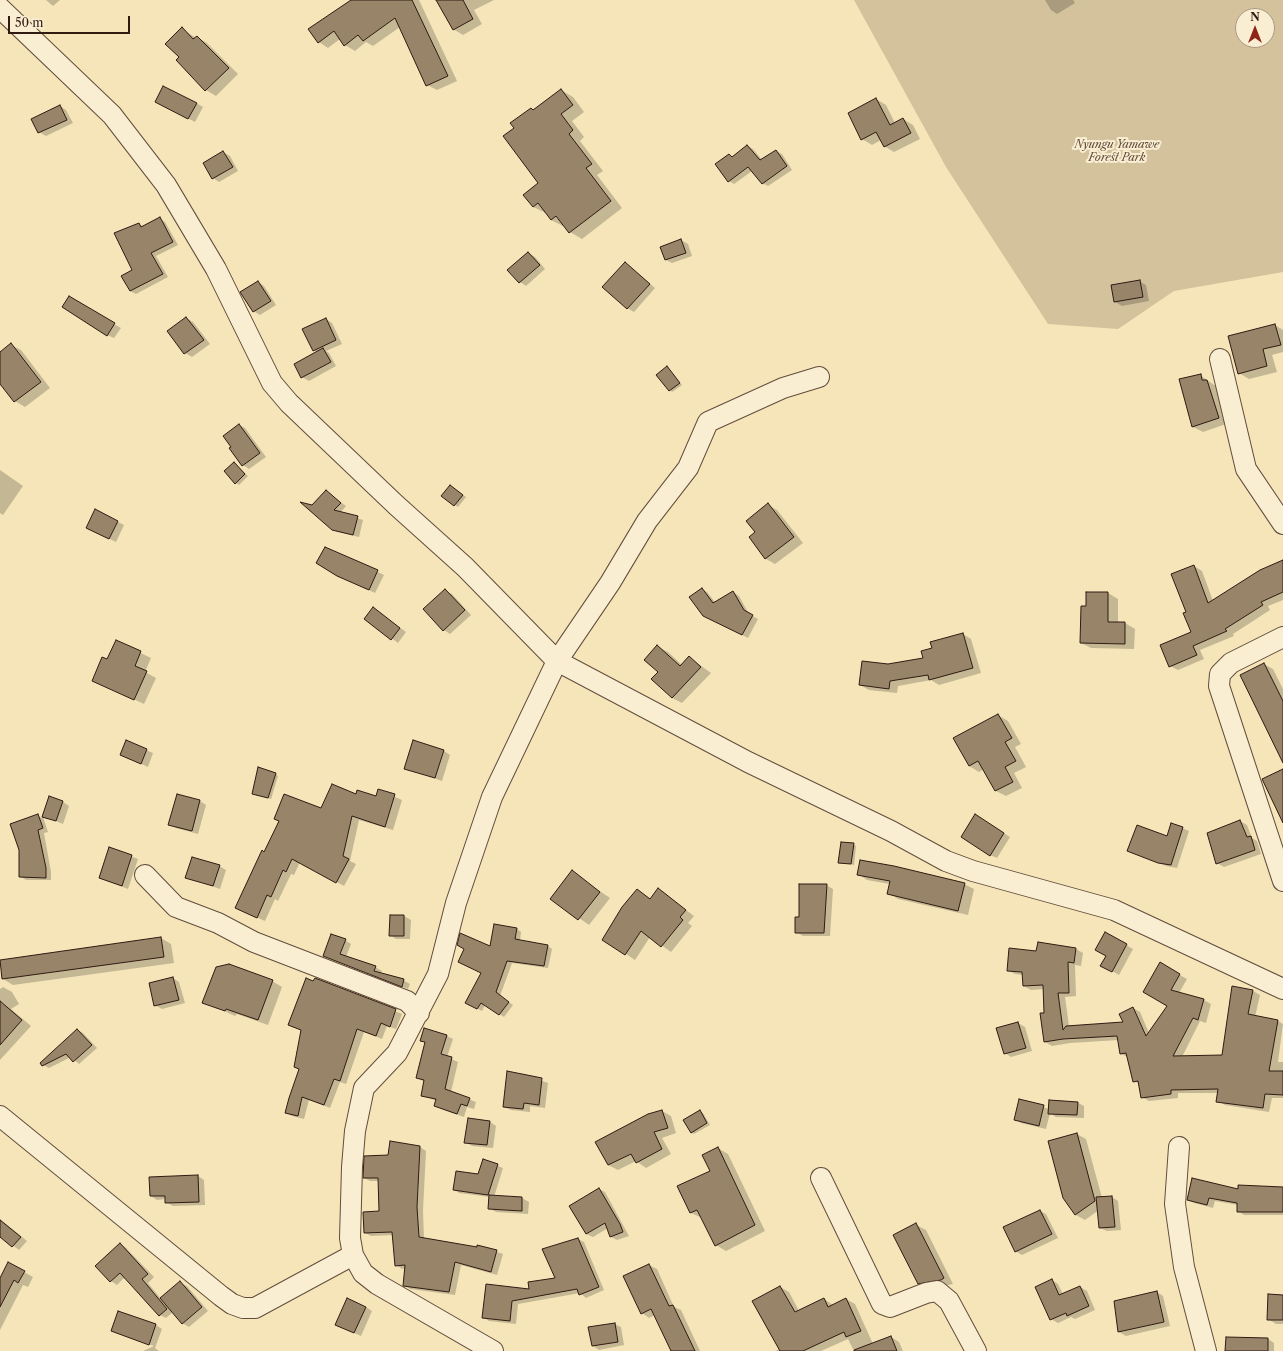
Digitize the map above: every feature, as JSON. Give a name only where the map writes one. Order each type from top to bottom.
[{"type":"street","points":[[2,14],[112,115],[166,185],[216,269],[272,383],[289,403],[396,505],[465,567],[557,661],[748,762],[891,831],[946,861],[980,873],[1114,910],[1283,989]]},
{"type":"street","points":[[1220,359],[1246,469],[1283,524]]},
{"type":"street","points":[[493,1351],[377,1284],[363,1273],[353,1255],[350,1238],[350,1192],[354,1130],[364,1088],[397,1053],[438,974],[456,903],[492,797],[557,661],[610,583],[647,520],[688,468],[708,422],[783,388],[819,377]]},
{"type":"street","points":[[1283,636],[1231,663],[1220,674],[1219,686],[1283,880]]},
{"type":"street","points":[[145,875],[176,907],[218,923],[254,942],[407,1000],[419,1013]]},
{"type":"street","points":[[0,1116],[232,1304],[243,1308],[255,1308],[353,1255]]},
{"type":"street","points":[[1179,1147],[1175,1204],[1184,1266],[1206,1351]]},
{"type":"street","points":[[821,1178],[882,1304],[890,1307],[926,1292],[937,1291],[949,1301],[976,1351]]},
{"type":"green space","name":"Nyungu Yamawe Forest Park","points":[[854,0],[1283,0],[1283,272],[1174,291],[1118,329],[1048,324],[946,167]]},
{"type":"building","points":[[351,0],[412,0],[448,76],[426,86],[395,18],[363,41],[358,35],[344,46],[334,31],[318,43],[308,29]]},
{"type":"building","points":[[436,0],[463,0],[473,19],[453,30]]},
{"type":"building","points":[[182,27],[193,39],[197,36],[229,68],[205,91],[176,60],[179,57],[165,44]]},
{"type":"building","points":[[163,86],[197,103],[188,119],[155,102]]},
{"type":"building","points":[[561,89],[573,105],[561,114],[573,130],[569,134],[592,164],[586,168],[611,201],[569,233],[556,216],[551,220],[538,203],[533,207],[523,195],[538,183],[503,136],[514,128],[510,123],[531,108],[533,110]]},
{"type":"building","points":[[876,98],[890,125],[903,118],[911,133],[884,147],[876,132],[861,140],[848,113]]},
{"type":"building","points":[[60,105],[67,120],[38,133],[31,119]]},
{"type":"building","points":[[747,145],[760,160],[776,150],[787,166],[762,184],[748,167],[728,182],[715,164],[729,154],[732,157]]},
{"type":"building","points":[[223,151],[233,167],[212,179],[203,163]]},
{"type":"building","points":[[160,217],[173,242],[151,253],[163,274],[130,291],[121,276],[132,270],[114,233],[139,223],[141,227]]},
{"type":"building","points":[[681,239],[686,253],[665,260],[660,247]]},
{"type":"building","points":[[528,252],[540,265],[519,283],[507,270]]},
{"type":"building","points":[[625,262],[650,284],[627,309],[602,287]]},
{"type":"building","points":[[1140,280],[1143,297],[1114,302],[1111,285]]},
{"type":"building","points":[[258,281],[271,301],[253,312],[240,292]]},
{"type":"building","points":[[69,296],[115,323],[107,336],[62,307]]},
{"type":"building","points":[[186,317],[204,340],[184,354],[167,331]]},
{"type":"building","points":[[326,318],[336,340],[313,351],[302,329]]},
{"type":"building","points":[[1275,324],[1281,345],[1263,349],[1267,366],[1238,374],[1228,336]]},
{"type":"building","points":[[11,343],[41,382],[14,402],[0,384],[0,352]]},
{"type":"building","points":[[323,348],[331,362],[301,378],[294,364]]},
{"type":"building","points":[[667,366],[680,383],[669,391],[656,375]]},
{"type":"building","points":[[1201,374],[1202,380],[1207,380],[1219,418],[1192,427],[1179,379]]},
{"type":"building","points":[[239,424],[260,453],[242,466],[229,448],[231,447],[223,436]]},
{"type":"building","points":[[234,462],[245,474],[235,484],[224,471]]},
{"type":"building","points":[[450,485],[463,495],[454,506],[441,496]]},
{"type":"building","points":[[326,490],[341,503],[334,510],[358,516],[353,535],[332,530],[300,502],[312,505]]},
{"type":"building","points":[[768,503],[794,537],[765,559],[749,537],[755,532],[746,521]]},
{"type":"building","points":[[95,509],[118,521],[109,539],[86,528]]},
{"type":"building","points":[[325,547],[378,570],[369,590],[337,576],[316,563]]},
{"type":"building","points":[[1283,560],[1283,592],[1261,602],[1263,605],[1225,629],[1227,631],[1193,646],[1197,655],[1169,667],[1160,645],[1191,632],[1183,613],[1186,612],[1171,574],[1194,565],[1208,603],[1260,570]]},
{"type":"building","points":[[702,588],[713,603],[733,591],[744,610],[753,615],[742,635],[703,616],[689,597]]},
{"type":"building","points":[[445,589],[465,610],[443,631],[423,609]]},
{"type":"building","points":[[1086,592],[1108,592],[1108,622],[1125,622],[1125,644],[1080,643],[1081,606],[1086,606]]},
{"type":"building","points":[[373,607],[400,628],[391,640],[364,619]]},
{"type":"building","points":[[963,633],[973,668],[929,680],[928,675],[890,681],[889,689],[859,685],[862,661],[888,664],[923,658],[921,651],[932,648],[930,642]]},
{"type":"building","points":[[116,640],[141,651],[135,666],[147,671],[134,700],[92,681],[102,657],[107,659]]},
{"type":"building","points":[[657,645],[680,666],[689,656],[701,667],[672,698],[651,679],[658,672],[644,660]]},
{"type":"building","points":[[1264,663],[1283,701],[1283,763],[1240,675]]},
{"type":"building","points":[[998,714],[1012,738],[1005,742],[1016,761],[1005,767],[1013,782],[995,791],[978,761],[969,766],[953,738]]},
{"type":"building","points":[[126,740],[147,749],[141,764],[120,755]]},
{"type":"building","points":[[413,740],[444,750],[435,778],[404,769]]},
{"type":"building","points":[[258,767],[276,773],[268,798],[252,794]]},
{"type":"building","points":[[1283,769],[1283,823],[1262,779]]},
{"type":"building","points":[[332,784],[356,794],[357,790],[376,796],[378,789],[395,794],[385,827],[352,816],[343,856],[349,859],[336,883],[292,859],[286,872],[283,870],[271,897],[267,895],[257,918],[235,908],[262,850],[264,852],[279,821],[274,819],[284,794],[321,808]]},
{"type":"building","points":[[177,794],[200,800],[192,831],[168,825]]},
{"type":"building","points":[[49,796],[63,801],[56,821],[42,817]]},
{"type":"building","points":[[38,814],[43,828],[38,830],[46,868],[46,878],[19,877],[19,850],[10,824]]},
{"type":"building","points":[[975,814],[1004,833],[990,856],[961,837]]},
{"type":"building","points":[[1240,820],[1247,837],[1251,836],[1255,850],[1216,864],[1207,833]]},
{"type":"building","points":[[1171,823],[1183,827],[1171,865],[1158,863],[1127,851],[1137,825],[1167,836]]},
{"type":"building","points":[[841,842],[854,843],[851,864],[838,863]]},
{"type":"building","points":[[109,847],[132,855],[122,886],[99,878]]},
{"type":"building","points":[[192,857],[220,865],[213,886],[185,878]]},
{"type":"building","points":[[860,860],[894,866],[965,883],[958,911],[887,894],[890,881],[857,875]]},
{"type":"building","points":[[572,870],[600,892],[578,920],[550,899]]},
{"type":"building","points":[[799,884],[827,884],[824,933],[795,933],[795,917],[799,917]]},
{"type":"building","points":[[658,888],[686,910],[680,917],[683,920],[661,947],[641,931],[625,955],[602,940],[622,907],[637,889],[650,899]]},
{"type":"building","points":[[390,915],[404,915],[404,936],[389,936]]},
{"type":"building","points":[[494,924],[517,928],[515,939],[548,945],[544,966],[507,961],[496,992],[509,1002],[499,1015],[481,1003],[477,1009],[465,1003],[481,973],[458,962],[464,949],[457,945],[460,933],[490,946]]},
{"type":"building","points":[[1105,932],[1127,944],[1112,972],[1100,966],[1106,956],[1095,950]]},
{"type":"building","points":[[331,934],[346,939],[340,954],[376,966],[374,971],[404,979],[402,987],[323,956]]},
{"type":"building","points":[[161,937],[164,957],[2,979],[0,960]]},
{"type":"building","points":[[1038,942],[1076,948],[1074,963],[1068,962],[1069,993],[1058,993],[1063,1030],[1066,1026],[1123,1022],[1119,1014],[1133,1007],[1146,1036],[1167,1006],[1143,992],[1160,962],[1180,974],[1171,990],[1204,999],[1198,1020],[1193,1018],[1173,1056],[1222,1055],[1232,986],[1253,990],[1248,1014],[1278,1020],[1269,1071],[1283,1071],[1283,1095],[1265,1094],[1263,1108],[1216,1102],[1218,1089],[1171,1090],[1171,1094],[1141,1098],[1138,1081],[1133,1082],[1126,1053],[1120,1054],[1117,1036],[1063,1039],[1044,1042],[1040,1013],[1044,1013],[1043,985],[1023,986],[1022,972],[1007,971],[1009,948],[1036,951]]},
{"type":"building","points":[[229,964],[273,980],[258,1020],[226,1009],[225,1011],[202,1003],[216,967]]},
{"type":"building","points":[[173,977],[179,1000],[154,1006],[149,983]]},
{"type":"building","points":[[306,978],[313,981],[315,978],[396,1009],[390,1027],[381,1023],[376,1036],[357,1029],[340,1081],[334,1079],[324,1105],[302,1097],[298,1116],[285,1113],[299,1069],[294,1067],[301,1030],[288,1025]]},
{"type":"building","points":[[0,1001],[22,1020],[0,1045]]},
{"type":"building","points":[[1018,1022],[1026,1048],[1004,1054],[996,1028]]},
{"type":"building","points":[[424,1028],[447,1035],[441,1054],[452,1057],[445,1089],[470,1098],[467,1106],[461,1104],[457,1114],[434,1106],[436,1099],[421,1096],[424,1080],[416,1078],[425,1042],[420,1041]]},
{"type":"building","points":[[77,1029],[92,1045],[73,1062],[66,1054],[42,1066],[40,1063]]},
{"type":"building","points":[[507,1071],[542,1078],[539,1105],[524,1103],[523,1109],[503,1107]]},
{"type":"building","points":[[1019,1099],[1044,1105],[1039,1126],[1014,1120]]},
{"type":"building","points":[[1049,1100],[1078,1102],[1077,1115],[1048,1114]]},
{"type":"building","points":[[662,1110],[668,1128],[654,1132],[662,1149],[636,1163],[631,1154],[608,1165],[595,1142],[648,1114]]},
{"type":"building","points":[[700,1110],[707,1123],[691,1133],[683,1120]]},
{"type":"building","points":[[468,1118],[490,1121],[487,1145],[464,1143]]},
{"type":"building","points":[[1077,1133],[1095,1201],[1075,1215],[1063,1198],[1048,1141]]},
{"type":"building","points":[[390,1141],[420,1146],[417,1207],[419,1237],[477,1247],[477,1245],[497,1250],[491,1272],[455,1262],[449,1292],[403,1286],[405,1265],[395,1266],[392,1232],[364,1233],[363,1212],[379,1211],[378,1178],[363,1178],[364,1156],[388,1155]]},
{"type":"building","points":[[718,1147],[755,1225],[715,1246],[697,1210],[690,1213],[677,1186],[710,1171],[702,1155]]},
{"type":"building","points":[[483,1159],[498,1164],[488,1195],[453,1190],[456,1171],[478,1174]]},
{"type":"building","points":[[198,1175],[199,1202],[165,1203],[165,1196],[150,1196],[149,1177]]},
{"type":"building","points":[[1192,1178],[1238,1189],[1238,1185],[1283,1187],[1283,1212],[1237,1212],[1237,1203],[1209,1198],[1207,1205],[1187,1200]]},
{"type":"building","points":[[599,1188],[623,1232],[610,1237],[605,1223],[586,1234],[569,1206]]},
{"type":"building","points":[[489,1195],[522,1197],[522,1211],[488,1209]]},
{"type":"building","points":[[1112,1196],[1115,1227],[1099,1228],[1096,1197]]},
{"type":"building","points":[[1040,1210],[1052,1234],[1015,1252],[1003,1227]]},
{"type":"building","points":[[0,1220],[21,1237],[12,1247],[0,1237]]},
{"type":"building","points":[[916,1223],[944,1278],[941,1280],[918,1284],[893,1235]]},
{"type":"building","points":[[578,1238],[599,1287],[579,1295],[577,1289],[512,1301],[510,1321],[482,1318],[486,1284],[529,1289],[528,1282],[555,1278],[542,1249]]},
{"type":"building","points":[[120,1243],[148,1274],[142,1279],[167,1309],[159,1316],[120,1273],[110,1282],[95,1266]]},
{"type":"building","points":[[8,1262],[25,1271],[18,1283],[14,1280],[0,1307],[0,1278]]},
{"type":"building","points":[[649,1264],[669,1306],[673,1305],[695,1351],[671,1351],[651,1309],[641,1314],[623,1276]]},
{"type":"building","points":[[1052,1279],[1059,1295],[1080,1286],[1089,1306],[1067,1316],[1066,1313],[1050,1320],[1035,1287]]},
{"type":"building","points":[[180,1281],[202,1307],[182,1324],[160,1298]]},
{"type":"building","points":[[780,1286],[795,1312],[824,1298],[828,1307],[846,1298],[861,1331],[846,1337],[844,1332],[803,1351],[780,1351],[752,1301]]},
{"type":"building","points":[[1157,1291],[1164,1322],[1118,1332],[1114,1301]]},
{"type":"building","points":[[1268,1294],[1283,1295],[1283,1320],[1267,1320]]},
{"type":"building","points":[[347,1298],[366,1307],[354,1333],[335,1325]]},
{"type":"building","points":[[118,1311],[156,1324],[149,1345],[111,1331]]},
{"type":"building","points":[[615,1323],[618,1342],[592,1346],[588,1327]]},
{"type":"building","points":[[891,1336],[897,1351],[854,1351],[854,1350]]},
{"type":"building","points":[[1226,1337],[1268,1338],[1268,1351],[1225,1351]]}]
